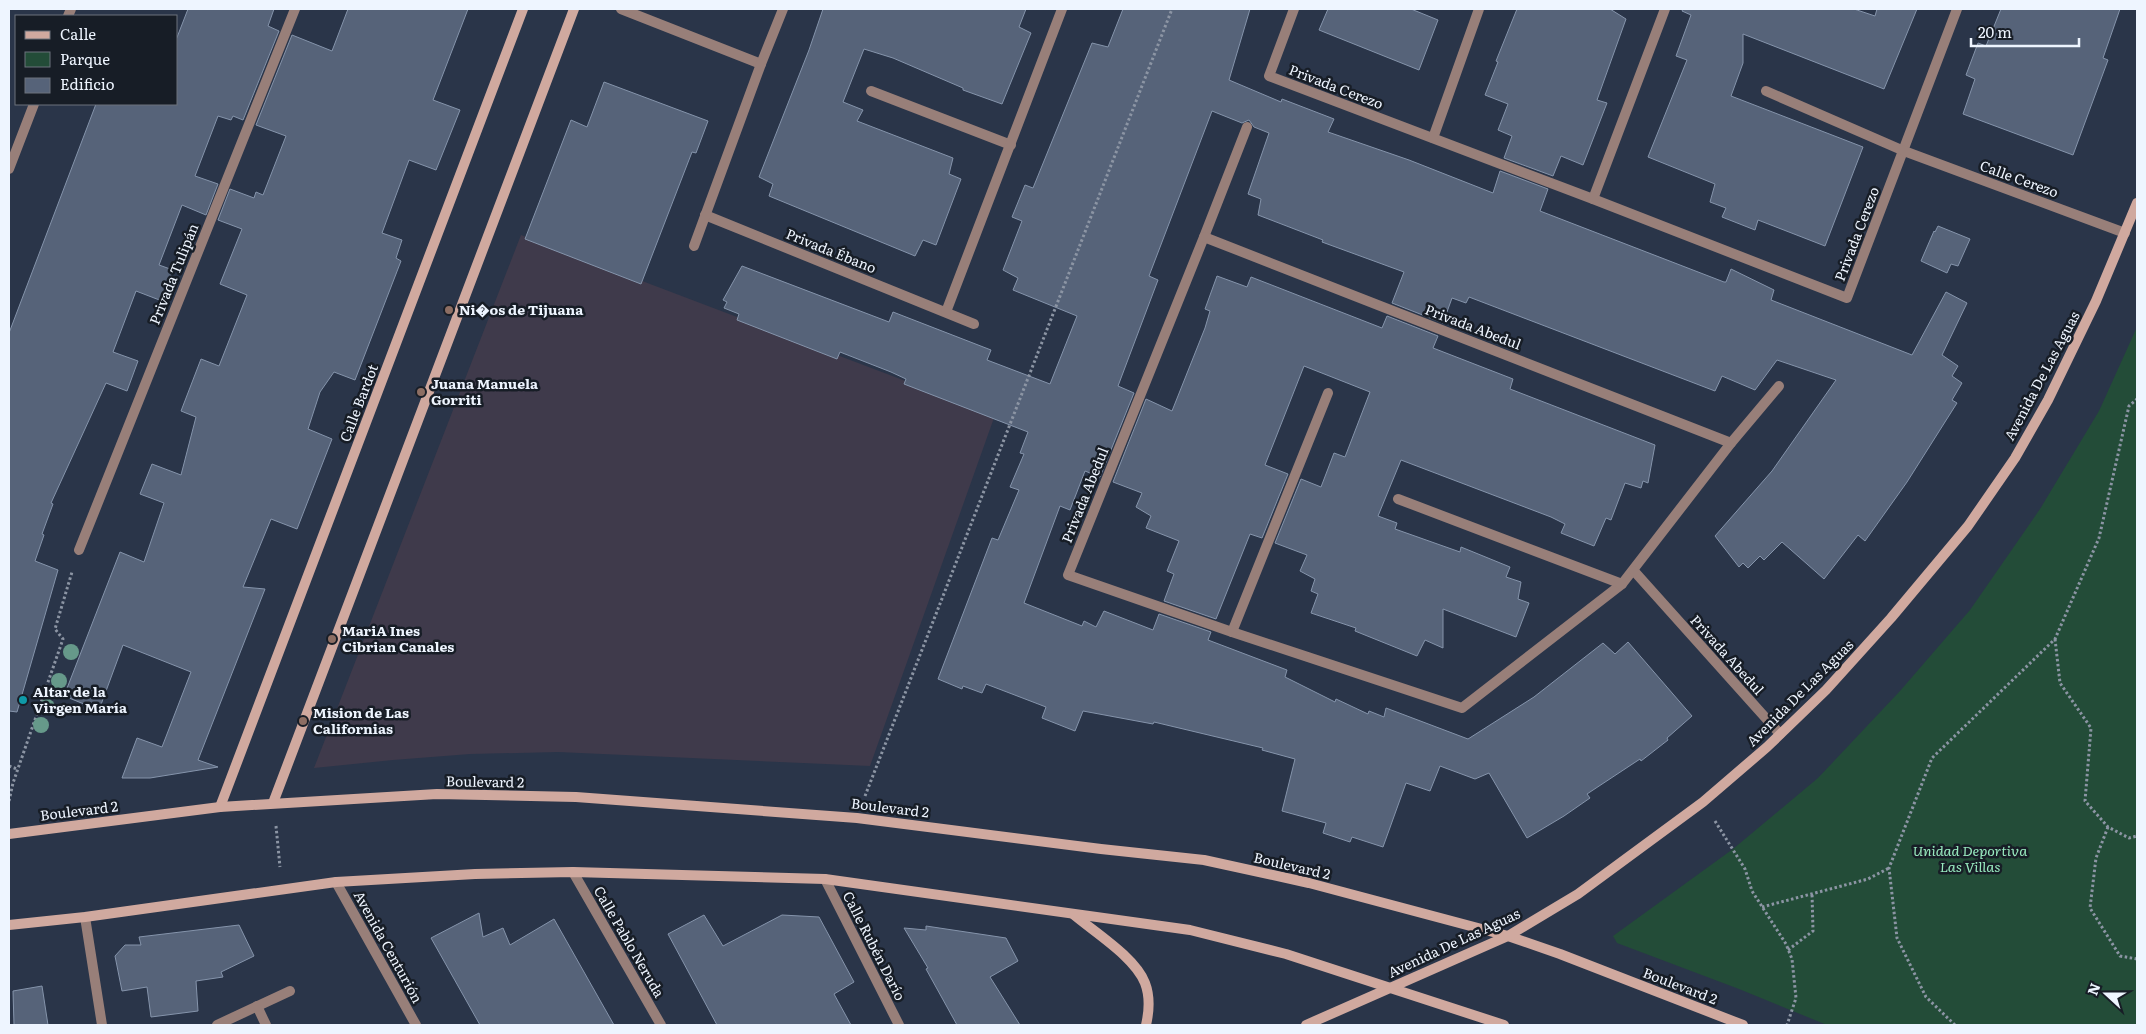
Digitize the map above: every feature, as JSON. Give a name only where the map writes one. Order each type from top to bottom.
[{"type":"main road","name":"Calle Bardot","points":[[220,807],[523,9]]},
{"type":"main road","points":[[273,803],[574,9]]},
{"type":"main road","name":"Avenida De Las Aguas","points":[[1306,1025],[1508,936],[1578,894],[1703,802],[1780,734],[1826,690],[1891,618],[1968,526],[2015,458],[2048,400],[2096,301],[2137,203]]},
{"type":"main road","name":"Boulevard 2","points":[[9,834],[220,807],[437,794],[576,797],[857,818],[1204,860],[1309,883],[1508,936],[1560,954],[1743,1025]]},
{"type":"main road","points":[[9,925],[85,917],[336,882],[475,874],[573,872],[825,880],[1190,930],[1286,954],[1504,1025]]},
{"type":"main road","points":[[1072,913],[1131,962],[1145,983],[1149,1009],[1146,1025]]},
{"type":"street","name":"Privada Tulipán","points":[[78,550],[295,9]]},
{"type":"street","points":[[621,9],[761,64]]},
{"type":"street","points":[[694,246],[783,9]]},
{"type":"street","points":[[946,312],[1062,9]]},
{"type":"street","name":"Privada Cerezo","points":[[1294,9],[1268,76],[1593,199],[1847,298],[1957,9]]},
{"type":"street","points":[[1433,138],[1479,9]]},
{"type":"street","points":[[1593,199],[1665,9]]},
{"type":"street","points":[[871,91],[1011,145]]},
{"type":"street","name":"Calle Cerezo","points":[[1766,91],[1904,151],[2125,233]]},
{"type":"street","points":[[9,169],[34,105]]},
{"type":"street","name":"Privada Abedul","points":[[1247,127],[1068,575],[1232,632],[1462,708],[1622,584],[1634,571],[1731,443],[1779,386]]},
{"type":"street","name":"Privada Ébano","points":[[705,214],[974,324]]},
{"type":"street","name":"Privada Abedul","points":[[1204,237],[1731,443]]},
{"type":"street","points":[[1232,632],[1328,393]]},
{"type":"street","points":[[1398,499],[1622,584]]},
{"type":"street","name":"Privada Abedul","points":[[1634,571],[1780,734]]},
{"type":"street","name":"Calle Pablo Neruda","points":[[573,872],[661,1025]]},
{"type":"street","name":"Calle Rubén Darío","points":[[825,880],[899,1025]]},
{"type":"street","name":"Avenida Centurión","points":[[336,882],[416,1025]]},
{"type":"street","points":[[85,917],[102,1025]]},
{"type":"street","points":[[217,1025],[290,991]]},
{"type":"street","points":[[257,1006],[266,1025]]},
{"type":"path","points":[[857,818],[1172,9]]},
{"type":"path","points":[[1955,1025],[1926,997],[1897,938],[1889,868],[1932,758],[2054,639],[2099,538],[2129,406],[2137,399]]},
{"type":"path","points":[[9,801],[15,769],[63,639],[55,629],[78,550]]},
{"type":"path","points":[[2054,639],[2060,683],[2091,728],[2085,801],[2108,827],[2129,838],[2137,836]]},
{"type":"path","points":[[9,766],[15,769]]},
{"type":"path","points":[[1703,802],[1745,869],[1752,891],[1788,950],[1796,982],[1796,998],[1787,1025]]},
{"type":"path","points":[[273,803],[282,889]]},
{"type":"path","points":[[2108,827],[2096,858],[2090,908],[2120,956],[2137,959]]},
{"type":"path","points":[[1762,907],[1868,879],[1889,868]]},
{"type":"path","points":[[1788,950],[1813,931],[1812,893]]},
{"type":"shaded area","points":[[521,235],[995,415],[870,766],[558,752],[470,754],[314,768]]},
{"type":"green space","name":"Unidad Deportiva Las Villas","points":[[2137,327],[2137,1025],[1827,1025],[1739,989],[1617,943],[1613,936],[1733,849],[1818,778],[1900,691],[1970,610],[2040,509],[2099,411]]},
{"type":"building","points":[[188,9],[274,9],[268,26],[279,31],[243,120],[233,116],[231,120],[218,116],[195,176],[218,184],[206,215],[182,205],[159,265],[173,270],[162,301],[136,291],[113,352],[138,361],[127,391],[106,383],[51,503],[53,504],[35,561],[58,570],[17,712],[9,711],[9,333],[96,105],[178,105],[178,35]]},
{"type":"building","points":[[348,9],[468,9],[433,100],[460,110],[436,170],[409,160],[382,233],[402,240],[396,258],[401,261],[355,380],[334,372],[320,392],[308,429],[332,439],[297,529],[271,519],[243,587],[265,589],[198,760],[218,767],[150,778],[122,778],[137,738],[162,747],[191,672],[123,645],[99,710],[64,696],[120,552],[144,562],[164,503],[140,494],[152,464],[181,475],[196,417],[181,411],[201,359],[219,366],[247,295],[220,284],[242,229],[218,220],[230,189],[254,198],[256,192],[263,195],[286,136],[256,125],[292,35],[332,51]]},
{"type":"building","points":[[823,9],[1026,9],[1019,27],[1031,33],[1002,104],[963,90],[963,88],[893,58],[864,49],[843,102],[863,110],[857,121],[953,158],[949,174],[961,179],[936,245],[923,240],[915,256],[769,196],[773,184],[759,177],[809,50]]},
{"type":"building","points":[[1123,9],[1250,9],[1229,80],[1281,102],[1282,99],[1334,119],[1328,132],[1409,160],[1493,193],[1500,171],[1548,189],[1540,211],[1724,282],[1726,282],[1731,269],[1774,290],[1771,300],[1912,355],[1946,292],[1967,303],[1942,355],[1958,366],[1952,376],[1962,383],[1952,400],[1957,403],[1907,482],[1865,541],[1858,535],[1824,579],[1782,542],[1764,560],[1760,556],[1748,568],[1743,563],[1739,567],[1715,536],[1772,471],[1836,380],[1777,360],[1755,390],[1722,376],[1715,391],[1469,297],[1466,303],[1452,298],[1443,323],[1392,303],[1404,272],[1322,242],[1323,240],[1258,215],[1261,199],[1248,194],[1269,133],[1254,127],[1249,120],[1242,123],[1212,111],[1149,276],[1158,280],[1118,386],[1134,393],[1100,477],[1085,471],[1070,510],[1060,506],[1024,603],[1082,626],[1084,621],[1096,627],[1104,611],[1153,630],[1159,614],[1211,632],[1208,640],[1287,670],[1285,677],[1335,702],[1336,699],[1368,714],[1369,711],[1384,717],[1386,708],[1468,739],[1534,697],[1603,643],[1615,654],[1628,642],[1692,716],[1667,738],[1668,740],[1641,761],[1640,759],[1587,794],[1590,798],[1527,838],[1489,773],[1475,779],[1440,766],[1430,791],[1406,783],[1383,847],[1352,837],[1350,842],[1323,833],[1326,823],[1282,811],[1295,759],[1262,750],[1263,748],[1154,722],[1153,724],[1083,711],[1075,731],[1042,718],[1046,707],[986,684],[982,693],[963,686],[962,689],[938,679],[992,538],[998,540],[1019,490],[1010,487],[1024,454],[1020,453],[1028,432],[904,384],[906,379],[840,352],[837,359],[737,320],[739,314],[724,308],[727,302],[723,300],[742,266],[889,322],[893,312],[991,350],[987,360],[1050,384],[1077,316],[1013,290],[1018,278],[1003,270],[1022,221],[1012,217],[1025,185],[1033,188],[1092,43],[1108,47]]},
{"type":"building","points":[[1328,9],[1411,9],[1438,20],[1419,70],[1319,30]]},
{"type":"building","points":[[1517,9],[1610,9],[1626,19],[1597,100],[1607,103],[1583,165],[1561,156],[1553,176],[1504,158],[1512,136],[1498,130],[1508,104],[1485,95],[1498,62],[1496,61]]},
{"type":"building","points":[[1683,9],[1854,9],[1875,16],[1877,9],[1917,9],[1884,89],[1743,34],[1743,63],[1731,96],[1863,147],[1825,246],[1758,220],[1755,230],[1722,217],[1726,208],[1710,202],[1715,184],[1648,157],[1687,60],[1676,56],[1691,15],[1682,11]]},
{"type":"building","points":[[2001,9],[2120,9],[2103,58],[2108,60],[2073,155],[1963,114],[1975,79],[1966,75],[1978,43],[1986,46]]},
{"type":"building","points":[[604,82],[708,121],[696,153],[692,152],[641,284],[525,239],[571,120],[587,127]]},
{"type":"building","points":[[1938,226],[1970,239],[1958,266],[1951,264],[1947,273],[1921,261]]},
{"type":"building","points":[[1217,276],[1247,287],[1251,277],[1382,328],[1387,316],[1438,336],[1433,348],[1513,379],[1510,389],[1655,445],[1648,483],[1643,481],[1641,488],[1625,483],[1611,520],[1606,518],[1594,546],[1561,533],[1565,524],[1551,517],[1401,460],[1378,516],[1397,523],[1395,529],[1460,552],[1461,547],[1510,567],[1506,577],[1521,582],[1518,599],[1529,603],[1516,637],[1443,609],[1443,648],[1425,640],[1417,656],[1355,631],[1356,628],[1311,613],[1318,594],[1311,591],[1315,579],[1300,571],[1307,555],[1275,543],[1301,479],[1321,487],[1334,453],[1345,457],[1370,392],[1304,366],[1265,465],[1288,474],[1262,538],[1250,534],[1216,619],[1164,601],[1174,574],[1167,571],[1179,541],[1146,528],[1151,516],[1136,507],[1142,493],[1113,482],[1146,399],[1172,411],[1205,328],[1210,311],[1205,309]]},
{"type":"building","points":[[479,913],[483,937],[503,928],[510,945],[554,919],[614,1025],[480,1025],[431,938]]},
{"type":"building","points":[[704,915],[723,946],[782,915],[819,917],[854,982],[834,994],[851,1025],[717,1025],[668,934]]},
{"type":"building","points":[[239,925],[254,956],[221,972],[223,977],[196,981],[198,1011],[151,1017],[147,987],[122,991],[115,956],[125,945],[141,945],[139,937]]},
{"type":"building","points":[[926,926],[1006,938],[1018,961],[990,977],[1020,1025],[957,1025],[926,969],[928,968],[904,928],[926,930]]},
{"type":"building","points":[[42,986],[48,1025],[14,1025],[13,991]]},
{"type":"place","name":"Ni�os de Tijuana","points":[[449,310]]},
{"type":"place","name":"Juana Manuela Gorriti","points":[[421,392]]},
{"type":"place","name":"MariA Ines Cibrian Canales","points":[[332,639]]},
{"type":"place","name":"Altar de la Virgen María","points":[[23,700]]},
{"type":"place","name":"Mision de Las Californias","points":[[303,721]]}]
